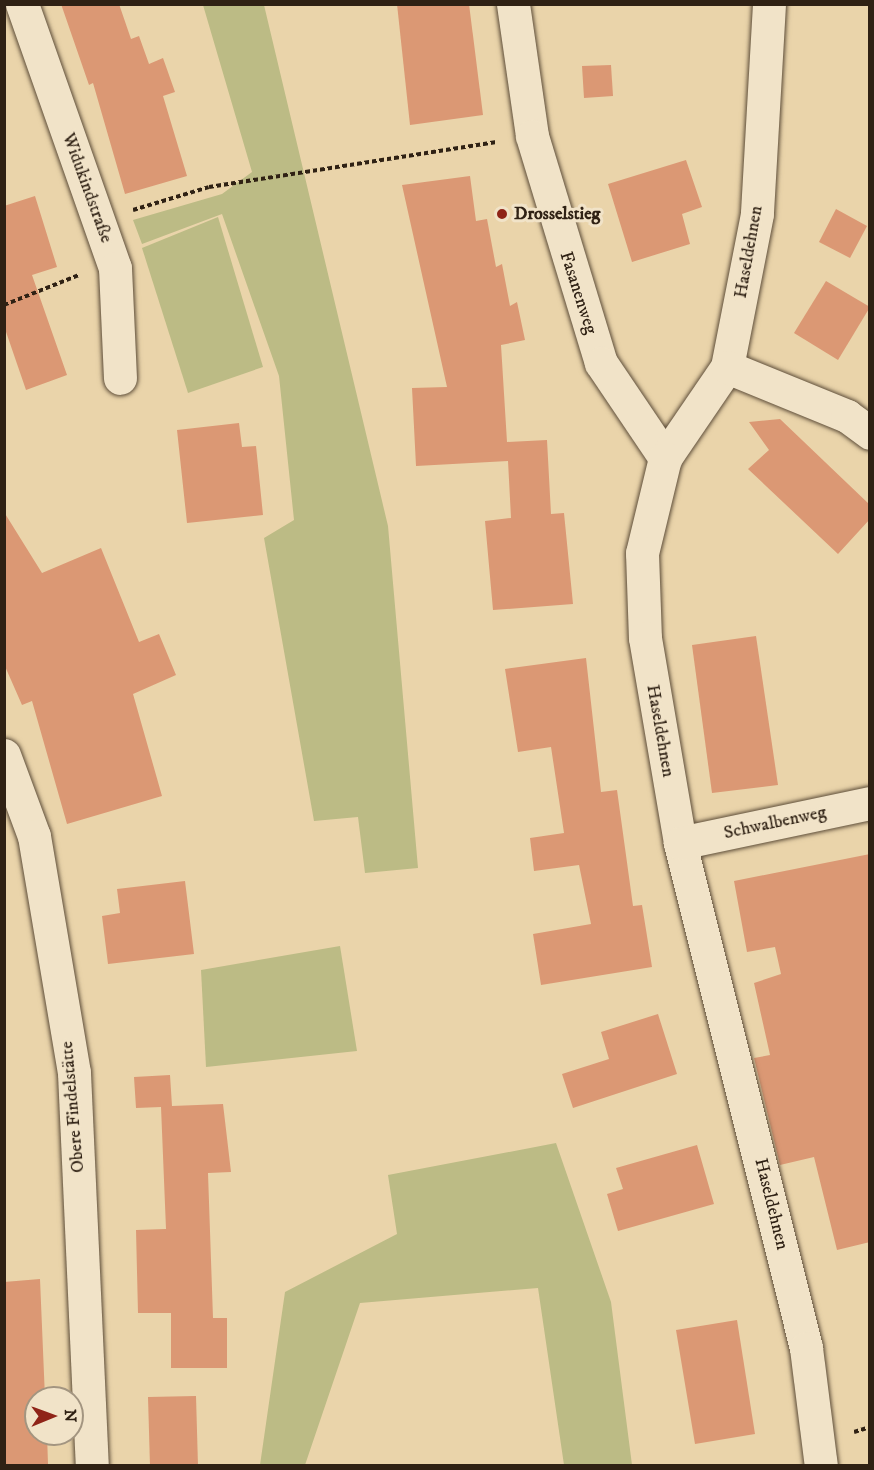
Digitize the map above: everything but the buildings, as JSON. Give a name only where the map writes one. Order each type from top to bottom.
[{"type":"street","name":"Widukindstraße","points":[[22,4],[113,261],[120,378]]},
{"type":"street","name":"Fasanenweg","points":[[513,4],[532,136],[601,363],[665,458]]},
{"type":"street","name":"Haseldehnen","points":[[769,4],[758,214],[727,367],[665,458],[642,553],[644,627],[680,843],[806,1348],[821,1466]]},
{"type":"street","points":[[727,367],[846,416],[870,433]]},
{"type":"street","name":"Obere Findelstätte","points":[[4,755],[34,836],[74,1073],[92,1466]]},
{"type":"street","name":"Schwalbenweg","points":[[680,843],[870,804]]},
{"type":"path","points":[[98,221],[209,187],[532,136]]},
{"type":"path","points":[[4,305],[113,261]]},
{"type":"shaded area","points":[[203,5],[264,5],[388,526],[418,868],[365,873],[358,817],[314,821],[264,538],[294,520],[279,376],[222,214],[142,244],[133,220],[222,194],[252,172]]},
{"type":"shaded area","points":[[218,217],[263,367],[188,393],[142,248]]},
{"type":"shaded area","points":[[340,946],[357,1051],[206,1067],[201,970]]},
{"type":"shaded area","points":[[556,1143],[611,1302],[632,1465],[564,1465],[538,1288],[360,1303],[305,1465],[260,1465],[285,1292],[397,1234],[388,1175]]},
{"type":"place","name":"Drosselstieg","points":[[502,214]]}]
